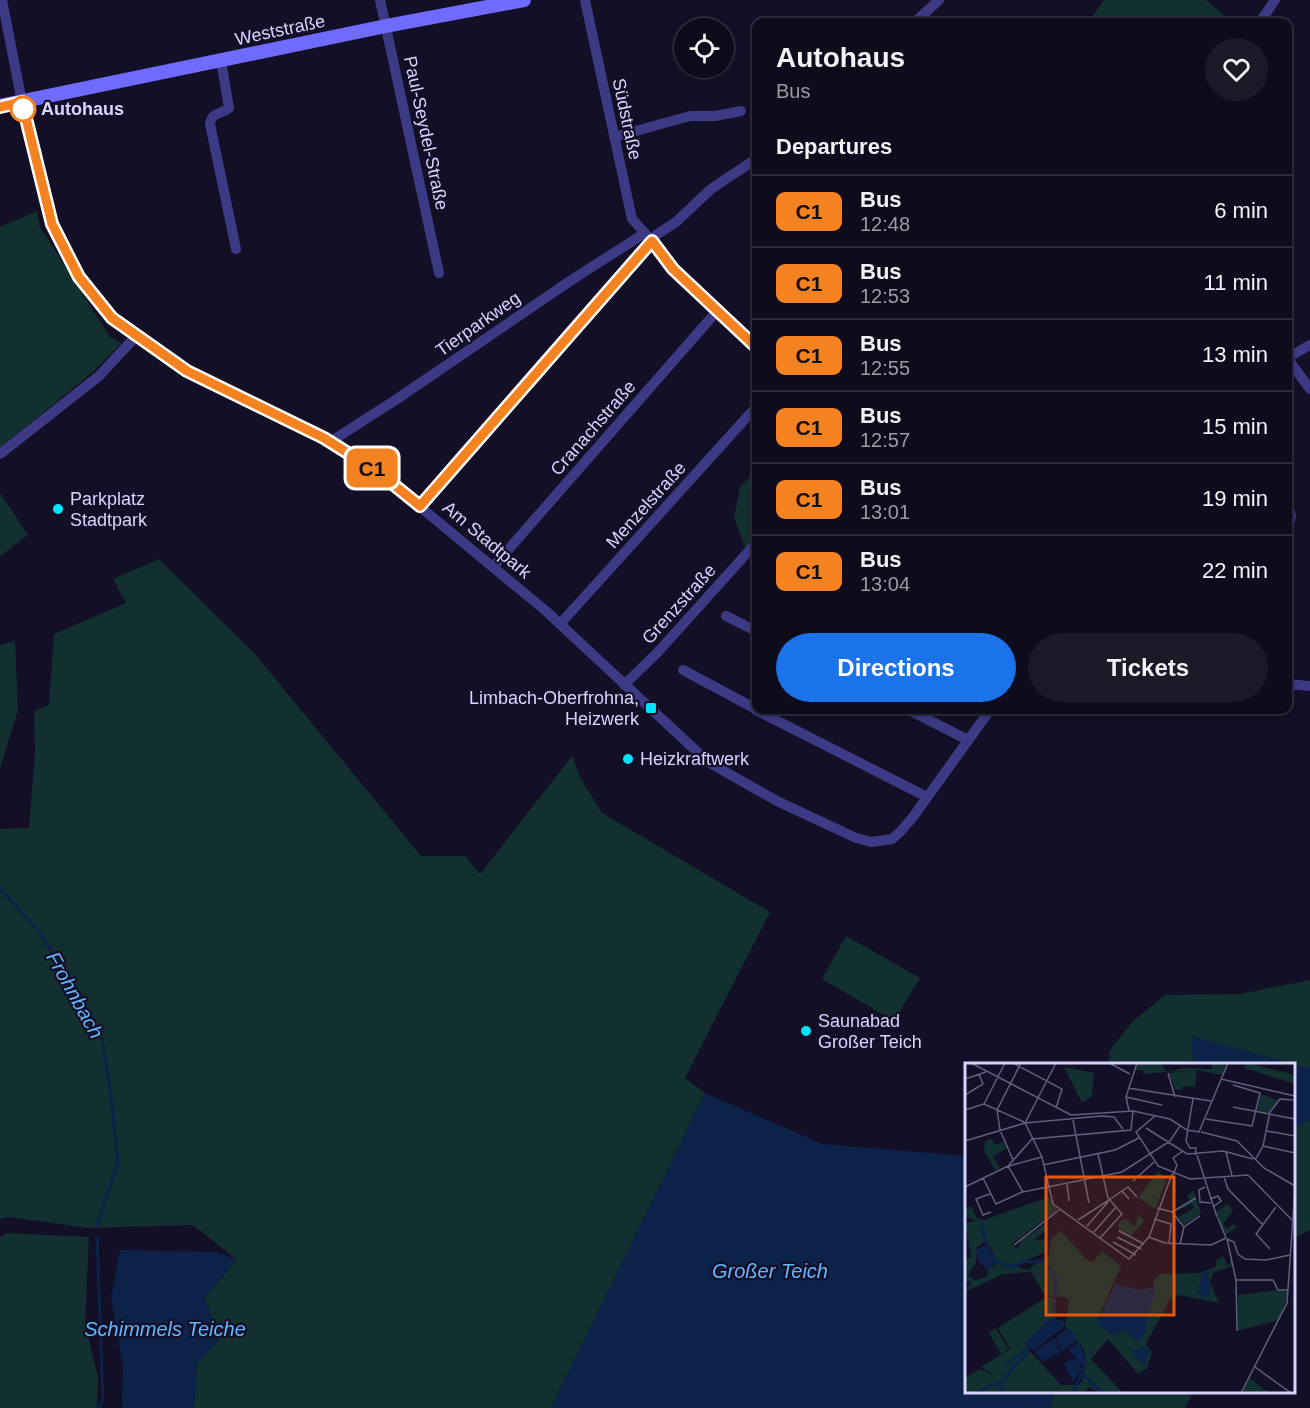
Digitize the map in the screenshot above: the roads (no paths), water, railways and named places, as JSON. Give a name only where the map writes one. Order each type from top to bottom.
[{"type":"main road","name":"Weststraße","points":[[0,106],[386,26],[524,0]]},
{"type":"street","name":"Am Stadtpark","points":[[2,0],[22,102],[52,224],[79,277],[112,318],[187,371],[330,442],[378,472],[560,624],[708,762],[777,801],[855,838],[871,842],[892,839],[927,797],[987,714]]},
{"type":"street","name":"Paul-Seydel-Straße","points":[[380,0],[439,273]]},
{"type":"street","name":"Südstraße","points":[[585,0],[632,219],[673,269],[752,343]]},
{"type":"street","points":[[919,18],[939,0]]},
{"type":"street","points":[[1263,18],[1275,0]]},
{"type":"street","name":"Weststraße","points":[[221,61],[228,108],[215,114],[210,124],[236,249]]},
{"type":"street","points":[[614,137],[690,116],[715,116],[741,111]]},
{"type":"street","points":[[420,506],[649,238],[676,222],[711,189],[752,162]]},
{"type":"street","name":"Tierparkweg","points":[[330,442],[398,399],[573,279],[649,238]]},
{"type":"street","name":"Cranachstraße","points":[[493,567],[717,311]]},
{"type":"street","points":[[0,454],[99,376],[137,335]]},
{"type":"street","points":[[1292,355],[1310,345]]},
{"type":"street","points":[[1292,365],[1310,389]]},
{"type":"street","name":"Menzelstraße","points":[[560,624],[752,411]]},
{"type":"street","name":"Grenzstraße","points":[[624,685],[752,556]]},
{"type":"street","points":[[726,616],[752,629]]},
{"type":"street","points":[[683,670],[752,707]]},
{"type":"street","points":[[1292,684],[1310,686]]},
{"type":"street","points":[[766,714],[927,797]]},
{"type":"street","points":[[917,714],[968,740]]},
{"type":"water","points":[[1191,1036],[1289,1063],[1194,1063]]},
{"type":"water","points":[[1295,1065],[1310,1069],[1310,1119],[1295,1128]]},
{"type":"water","name":"Großer Teich","points":[[705,1093],[823,1144],[965,1156],[965,1393],[1055,1393],[1050,1408],[551,1408]]},
{"type":"water","name":"Schimmels Teiche","points":[[120,1250],[217,1252],[237,1260],[205,1297],[219,1340],[197,1364],[194,1408],[122,1408],[123,1367],[111,1297]]},
{"type":"waterway","name":"Frohnbach","points":[[0,889],[38,930],[83,1001],[102,1039],[118,1163],[97,1225]]},
{"type":"waterway","name":"Frohnbach","points":[[97,1238],[103,1400],[99,1408]]},
{"type":"place","name":"Autohaus","points":[[23,109]]},
{"type":"place","name":"Parkplatz Stadtpark","points":[[58,509]]},
{"type":"place","name":"Limbach-Oberfrohna, Heizwerk","points":[[651,708]]},
{"type":"place","name":"Heizkraftwerk","points":[[628,759]]},
{"type":"place","name":"Saunabad Großer Teich","points":[[806,1031]]}]
